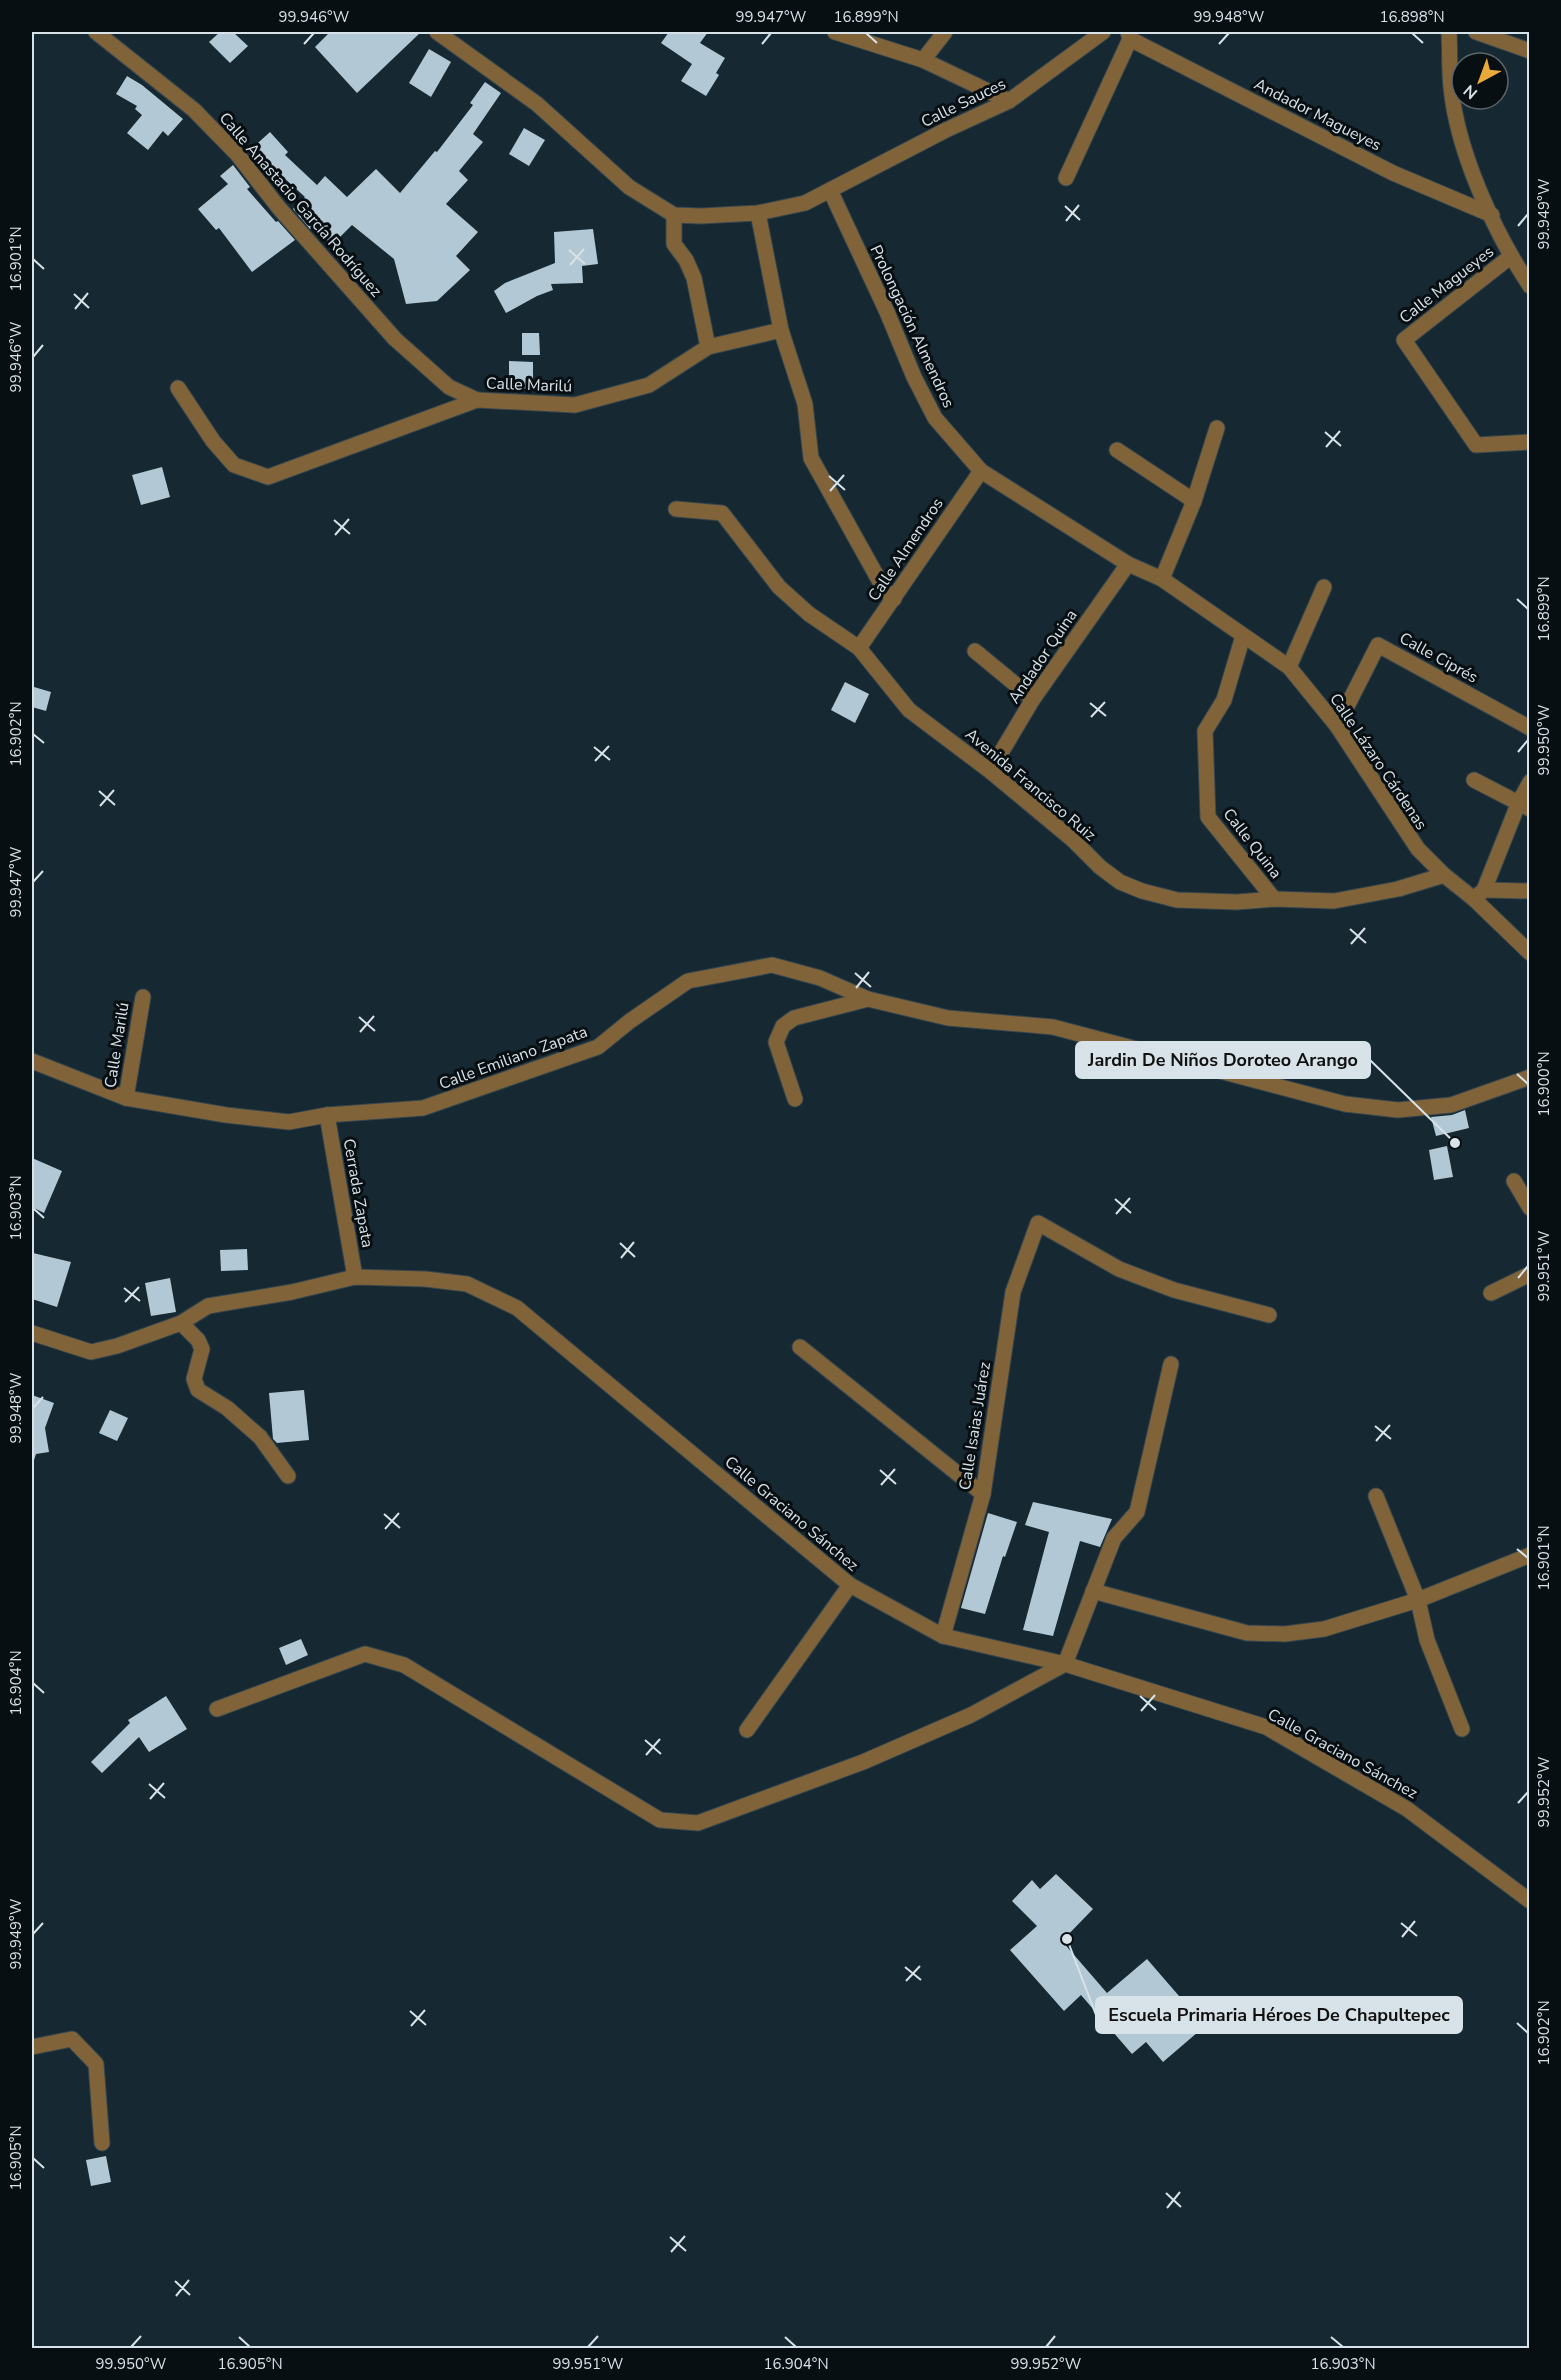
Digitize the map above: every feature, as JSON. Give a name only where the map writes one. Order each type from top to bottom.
[{"type":"street","name":"Calle Anastacio García Rodríguez","points":[[96,32],[202,117],[237,154],[279,208],[396,339],[449,387],[477,400]]},
{"type":"street","points":[[437,32],[537,104],[629,187],[674,215],[674,244],[686,260],[694,278],[708,347]]},
{"type":"street","points":[[835,32],[922,60],[1009,102]]},
{"type":"street","points":[[922,60],[945,32]]},
{"type":"street","name":"Calle Sauces","points":[[674,215],[727,216],[758,213],[805,203],[946,130],[1009,102],[1103,32]]},
{"type":"street","points":[[1449,32],[1450,87],[1464,151],[1510,257],[1530,286]]},
{"type":"street","points":[[1476,32],[1530,51]]},
{"type":"street","name":"Andador Magueyes","points":[[1066,178],[1129,35],[1393,173],[1492,215]]},
{"type":"street","name":"Prolongación Almendros","points":[[830,190],[887,312],[914,377],[935,418],[981,471],[1128,564],[1162,579]]},
{"type":"street","points":[[758,213],[781,330],[805,404],[811,459],[884,589],[894,599]]},
{"type":"street","name":"Calle Magueyes","points":[[1510,257],[1404,340],[1476,445],[1530,442]]},
{"type":"street","name":"Calle Marilú","points":[[477,400],[574,405],[649,385],[708,347],[781,330]]},
{"type":"street","points":[[178,388],[213,441],[234,465],[268,477],[477,400]]},
{"type":"street","points":[[1162,579],[1194,501],[1217,428]]},
{"type":"street","points":[[1117,450],[1194,501]]},
{"type":"street","name":"Calle Almendros","points":[[859,648],[981,471]]},
{"type":"street","name":"Avenida Francisco Ruiz","points":[[676,509],[722,513],[779,587],[809,614],[859,648],[909,710],[990,771],[1120,882],[1142,891],[1177,900],[1237,902],[1274,899],[1334,902],[1398,889],[1444,875]]},
{"type":"street","name":"Andador Quina","points":[[990,771],[1034,699],[1128,564]]},
{"type":"street","name":"Calle Lázaro Cárdenas","points":[[1162,579],[1289,667],[1337,726],[1418,849],[1444,875],[1479,894],[1530,953]]},
{"type":"street","points":[[1289,667],[1324,587]]},
{"type":"street","name":"Calle Quina","points":[[1243,636],[1224,700],[1205,731],[1208,817],[1274,899]]},
{"type":"street","name":"Calle Ciprés","points":[[1337,726],[1378,645],[1530,728]]},
{"type":"street","points":[[975,651],[1034,699]]},
{"type":"street","points":[[1474,780],[1524,806]]},
{"type":"street","points":[[1479,894],[1524,806],[1530,782]]},
{"type":"street","points":[[1479,894],[1530,891]]},
{"type":"street","name":"Calle Emiliano Zapata","points":[[32,1061],[126,1098],[226,1115],[289,1122],[327,1115],[423,1108],[598,1047],[630,1021],[688,981],[772,965],[820,978],[868,999],[948,1018],[1053,1027],[1345,1104],[1398,1110],[1451,1105],[1530,1077]]},
{"type":"street","name":"Calle Marilú","points":[[126,1098],[142,997]]},
{"type":"street","points":[[795,1099],[776,1042],[783,1026],[794,1018],[868,999]]},
{"type":"street","name":"Cerrada Zapata","points":[[327,1115],[355,1277]]},
{"type":"street","points":[[1514,1181],[1530,1208]]},
{"type":"street","name":"Calle Isaias Juárez","points":[[943,1636],[982,1494],[1013,1292],[1038,1223],[1119,1269],[1173,1290],[1269,1315]]},
{"type":"street","points":[[1491,1293],[1530,1274]]},
{"type":"street","name":"Calle Graciano Sánchez","points":[[32,1333],[91,1352],[117,1346],[181,1323],[208,1306],[292,1292],[355,1277],[425,1279],[467,1284],[517,1308],[850,1585],[943,1636],[1065,1664],[1266,1727],[1407,1809],[1530,1901]]},
{"type":"street","points":[[181,1323],[198,1340],[202,1349],[194,1379],[198,1390],[227,1408],[260,1437],[288,1476]]},
{"type":"street","points":[[800,1347],[982,1494]]},
{"type":"street","points":[[217,1709],[365,1654],[404,1665],[660,1820],[698,1823],[862,1762],[971,1714],[1065,1664],[1114,1538],[1137,1512],[1171,1364]]},
{"type":"street","points":[[1376,1496],[1418,1600],[1427,1640],[1462,1729]]},
{"type":"street","points":[[1093,1591],[1247,1633],[1285,1634],[1324,1629],[1418,1600],[1529,1556]]},
{"type":"street","points":[[747,1730],[850,1585]]},
{"type":"street","points":[[32,2046],[72,2039],[96,2064],[102,2143]]},
{"type":"building","points":[[220,32],[233,32],[248,46],[230,63],[209,42]]},
{"type":"building","points":[[330,32],[421,32],[357,93],[315,47]]},
{"type":"building","points":[[669,32],[708,32],[700,43],[725,58],[716,73],[719,75],[706,96],[681,81],[692,64],[661,43]]},
{"type":"building","points":[[429,49],[451,62],[431,97],[409,83]]},
{"type":"building","points":[[127,76],[142,85],[183,119],[168,136],[163,131],[148,150],[127,133],[142,115],[135,109],[137,106],[116,94]]},
{"type":"building","points":[[485,82],[501,93],[473,134],[483,142],[459,171],[468,180],[446,204],[478,232],[456,256],[470,270],[437,301],[406,304],[394,259],[352,225],[332,245],[313,227],[310,229],[293,209],[305,197],[272,167],[264,173],[248,152],[270,132],[288,152],[285,155],[317,185],[325,176],[347,197],[376,169],[400,193],[435,151],[437,152],[473,105],[470,103]]},
{"type":"building","points":[[524,128],[545,140],[529,166],[509,154]]},
{"type":"building","points":[[233,165],[250,187],[247,189],[295,240],[252,272],[219,228],[216,230],[198,209],[228,184],[220,176]]},
{"type":"building","points":[[593,229],[598,264],[582,266],[583,283],[551,284],[553,290],[506,313],[494,291],[505,283],[555,263],[554,232]]},
{"type":"building","points":[[522,333],[539,333],[540,355],[522,355]]},
{"type":"building","points":[[509,361],[533,362],[533,389],[509,389]]},
{"type":"building","points":[[162,467],[170,497],[141,505],[132,475]]},
{"type":"building","points":[[845,682],[869,694],[855,723],[831,710]]},
{"type":"building","points":[[34,687],[51,692],[46,711],[32,707]]},
{"type":"building","points":[[1465,1110],[1469,1128],[1436,1136],[1431,1117],[1452,1115]]},
{"type":"building","points":[[1447,1146],[1453,1177],[1434,1180],[1429,1150]]},
{"type":"building","points":[[32,1158],[62,1171],[44,1213],[32,1207]]},
{"type":"building","points":[[247,1249],[248,1270],[221,1271],[220,1250]]},
{"type":"building","points":[[33,1253],[71,1262],[57,1307],[32,1299]]},
{"type":"building","points":[[170,1278],[176,1312],[151,1316],[145,1283]]},
{"type":"building","points":[[304,1390],[309,1440],[277,1443],[273,1439],[269,1393]]},
{"type":"building","points":[[32,1395],[54,1403],[45,1428],[49,1452],[36,1454],[34,1460],[32,1460]]},
{"type":"building","points":[[110,1410],[128,1418],[117,1441],[99,1433]]},
{"type":"building","points":[[1033,1502],[1112,1519],[1100,1547],[1080,1541],[1053,1636],[1023,1630],[1049,1532],[1025,1525]]},
{"type":"building","points":[[988,1513],[1017,1522],[1005,1557],[1003,1556],[985,1614],[961,1608]]},
{"type":"building","points":[[301,1639],[308,1655],[286,1665],[279,1648]]},
{"type":"building","points":[[166,1696],[187,1729],[149,1752],[139,1737],[102,1773],[91,1762],[130,1723],[128,1720]]},
{"type":"building","points":[[1056,1874],[1093,1909],[1062,1941],[1107,1993],[1147,1959],[1205,2026],[1163,2062],[1146,2042],[1132,2054],[1081,1995],[1064,2011],[1010,1950],[1037,1926],[1012,1901],[1032,1880],[1040,1889]]},
{"type":"building","points":[[106,2156],[111,2182],[91,2186],[86,2160]]},
{"type":"place","name":"Jardin De Niños Doroteo Arango","points":[[1455,1143]]},
{"type":"place","name":"Escuela Primaria Héroes De Chapultepec","points":[[1067,1939]]}]
